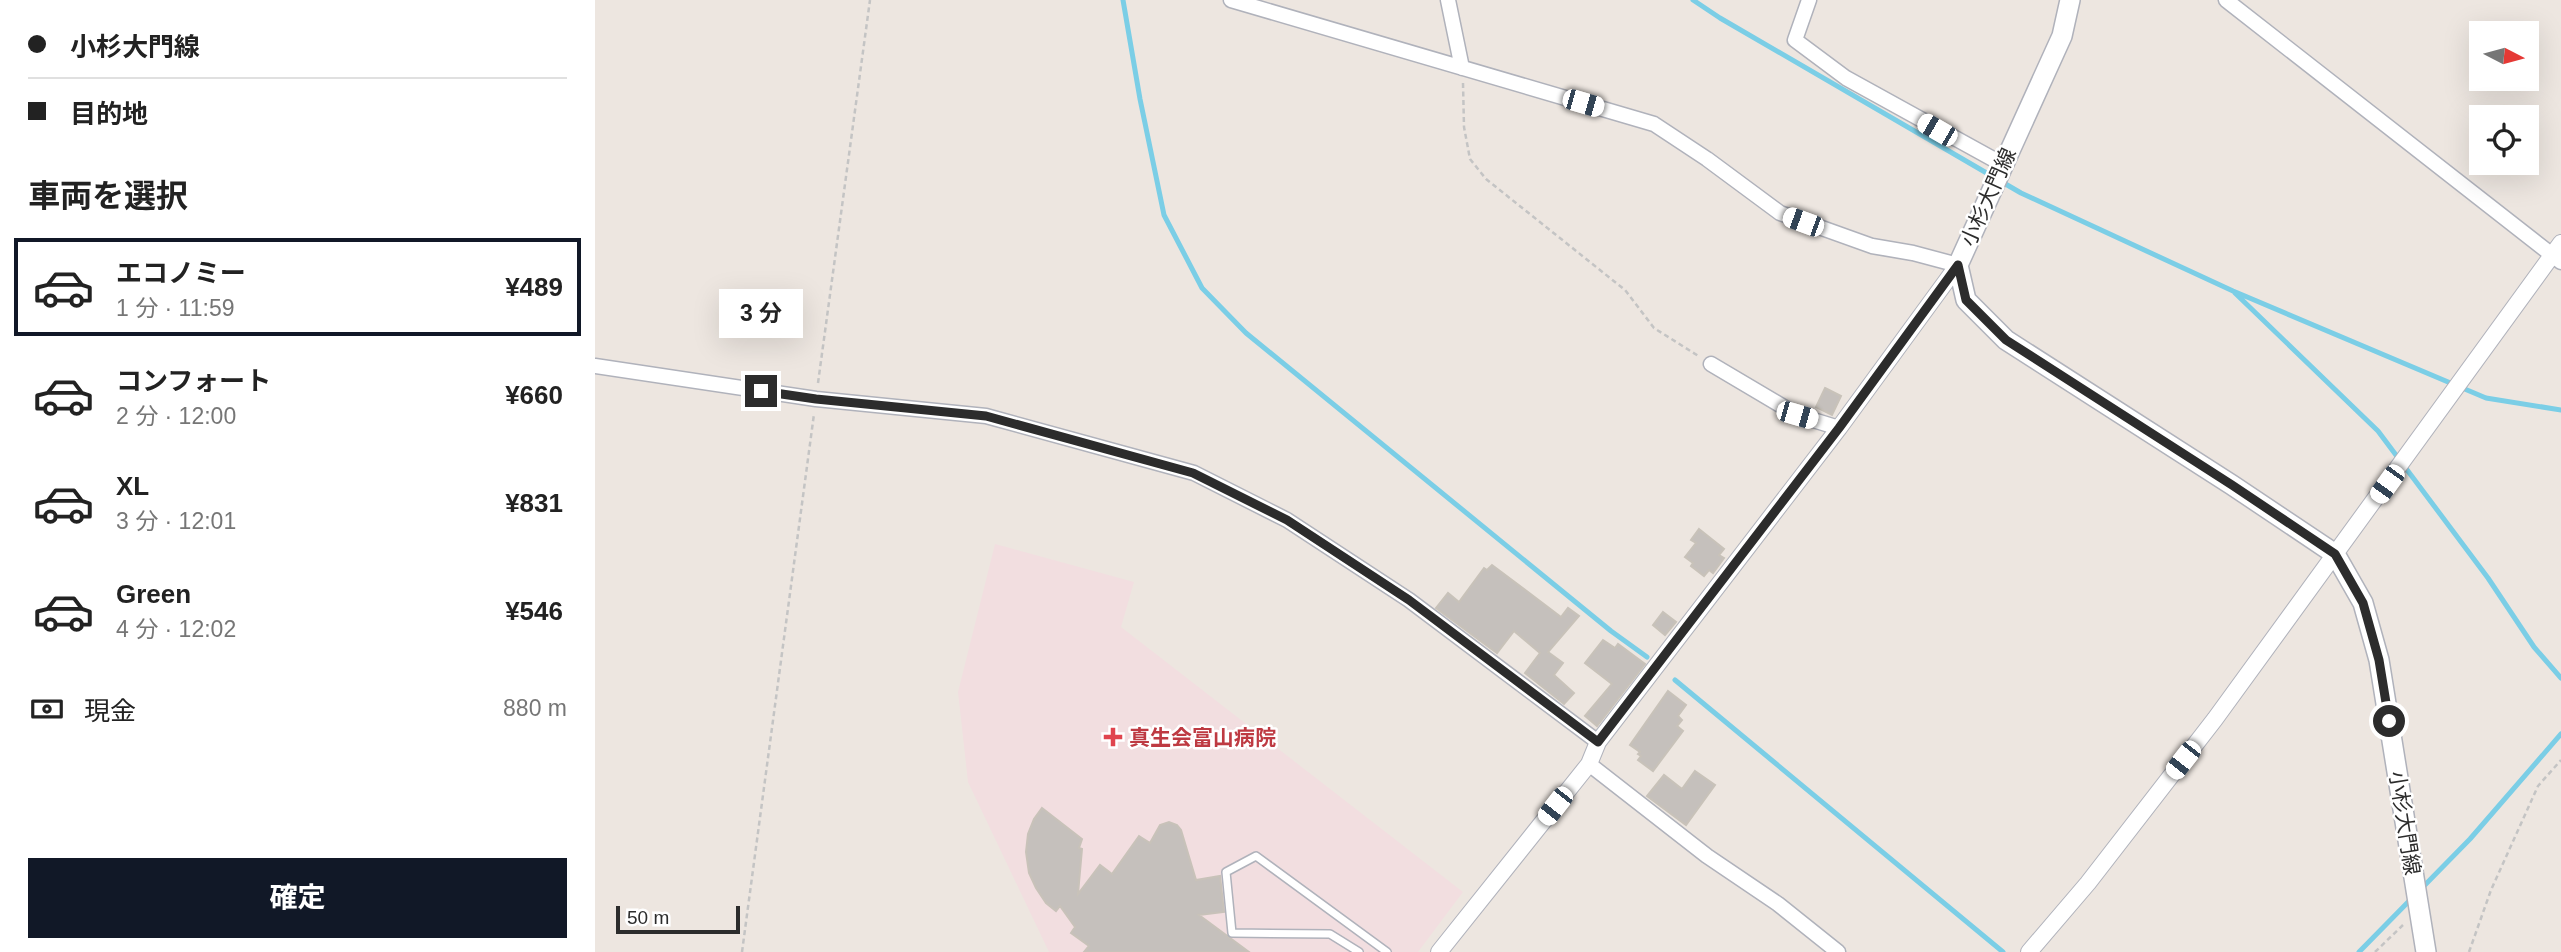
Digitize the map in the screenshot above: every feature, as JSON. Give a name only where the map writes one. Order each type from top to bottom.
[{"type":"main road","name":"小杉大門線","points":[[2070,0],[2062,36],[1958,265],[1966,300],[2006,340],[2335,554],[2363,603],[2379,660],[2426,952]]},
{"type":"street","points":[[1231,0],[1654,124],[1707,159],[1780,214],[1872,246],[1958,265],[1839,428],[1598,742],[1588,764],[1439,952]]},
{"type":"street","points":[[1448,0],[1462,68]]},
{"type":"street","points":[[1809,0],[1795,40],[1846,78],[2002,164]]},
{"type":"street","points":[[2029,952],[2088,883],[2215,719],[2467,373],[2558,253],[2226,0]]},
{"type":"street","points":[[1711,365],[1797,415],[1839,428]]},
{"type":"street","points":[[595,366],[816,399],[986,416],[1193,473],[1287,520],[1398,593],[1598,742]]},
{"type":"street","points":[[1588,764],[1707,856],[1778,904],[1838,952]]},
{"type":"lane","points":[[1359,952],[1330,934],[1232,933],[1226,872],[1256,856],[1387,952]]},
{"type":"path","points":[[743,952],[870,0]]},
{"type":"path","points":[[1462,68],[1464,127],[1470,159],[1486,178],[1625,290],[1654,328],[1711,365]]},
{"type":"path","points":[[2469,952],[2491,890],[2538,786],[2561,760]]},
{"type":"path","points":[[2375,952],[2418,911]]},
{"type":"shaded area","name":"真生会富山病院","points":[[995,544],[1134,582],[1121,627],[1463,892],[1418,952],[1049,952],[968,782],[958,692]]},
{"type":"building","points":[[1825,388],[1841,396],[1832,415],[1816,407]]},
{"type":"building","points":[[1699,529],[1724,549],[1719,555],[1724,558],[1713,573],[1709,570],[1704,576],[1691,566],[1693,563],[1685,557],[1696,543],[1691,540]]},
{"type":"building","points":[[1492,565],[1561,617],[1568,608],[1579,616],[1548,652],[1563,663],[1554,675],[1574,693],[1564,704],[1525,673],[1540,653],[1514,631],[1497,653],[1436,608],[1448,593],[1459,602],[1484,568],[1487,570]]},
{"type":"building","points":[[1663,612],[1676,622],[1665,635],[1653,625]]},
{"type":"building","points":[[1603,640],[1615,648],[1618,644],[1645,664],[1597,726],[1585,716],[1612,684],[1585,663]]},
{"type":"building","points":[[1668,691],[1686,705],[1678,716],[1682,720],[1677,726],[1683,731],[1653,771],[1638,760],[1640,752],[1630,745]]},
{"type":"building","points":[[1695,771],[1715,785],[1686,825],[1647,796],[1664,775],[1682,789]]},
{"type":"building","points":[[1042,808],[1082,839],[1079,848],[1082,849],[1078,894],[1100,865],[1112,874],[1139,836],[1150,843],[1160,825],[1169,822],[1177,825],[1181,830],[1196,880],[1220,876],[1224,912],[1199,915],[1249,952],[1084,952],[1089,946],[1071,933],[1075,927],[1060,906],[1056,911],[1046,903],[1029,873],[1026,852],[1028,834]]},
{"type":"waterway","points":[[1123,0],[1164,215],[1202,288],[1246,333],[1611,631],[1647,657]]},
{"type":"waterway","points":[[1693,0],[2021,193],[2233,291],[2486,398],[2561,410]]},
{"type":"waterway","points":[[2235,293],[2378,431],[2488,578],[2534,647],[2561,678]]},
{"type":"waterway","points":[[1675,680],[2003,952]]},
{"type":"waterway","points":[[2420,890],[2470,839],[2561,734]]},
{"type":"waterway","points":[[2359,952],[2413,897]]},
{"type":"place","name":"真生会富山病院","points":[[1113,737]]},
{"type":"route","points":[[761,391],[986,416],[1193,473],[1287,520],[1409,600],[1598,742],[1839,428],[1958,265],[1966,300],[2006,340],[2335,554],[2363,603],[2379,660],[2389,721]]}]
